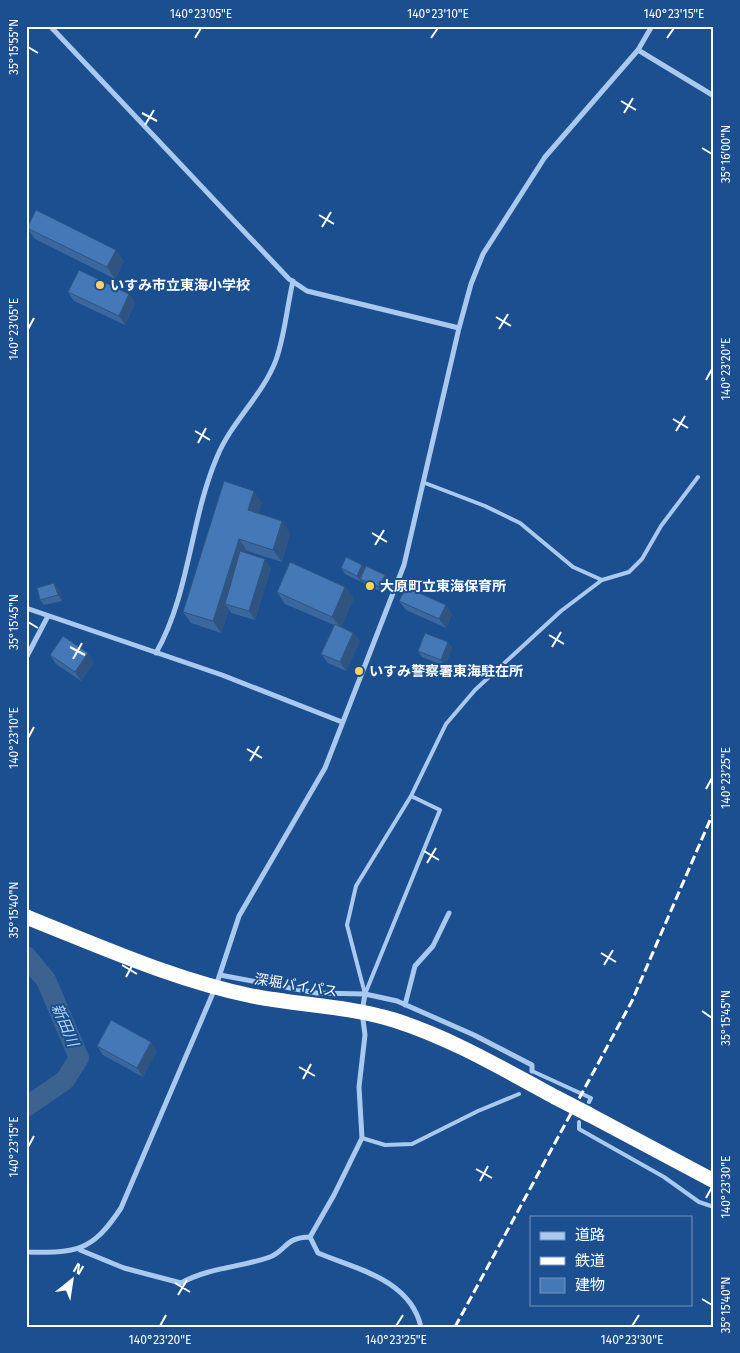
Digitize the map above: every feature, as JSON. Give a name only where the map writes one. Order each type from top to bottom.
[{"type":"highway","name":"深堀バイパス","points":[[26,917],[164,971],[218,981],[252,996],[362,1012],[433,1034],[585,1113]]},
{"type":"highway","points":[[585,1113],[714,1181]]},
{"type":"street","points":[[50,26],[292,281],[307,291],[460,328]]},
{"type":"street","points":[[26,1252],[62,1253],[80,1250],[95,1240],[110,1225],[121,1208],[218,981],[239,916],[317,783],[404,565],[471,284],[483,254],[545,157],[638,50],[652,26]]},
{"type":"street","points":[[638,50],[714,96]]},
{"type":"street","points":[[156,653],[166,635],[179,596],[207,483],[217,456],[276,360],[292,281]]},
{"type":"street","points":[[26,608],[222,675],[342,722]]},
{"type":"street","points":[[26,658],[48,616]]},
{"type":"street","points":[[406,1005],[415,966],[433,946],[449,913]]},
{"type":"street","points":[[218,981],[317,993],[365,994],[406,1005],[474,1035],[532,1066],[532,1071]]},
{"type":"street","points":[[310,1237],[334,1195],[362,1138],[360,1087],[365,1035],[362,1012],[365,994]]},
{"type":"street","points":[[80,1250],[124,1268],[181,1283],[198,1274],[271,1256],[288,1241],[301,1237],[310,1237]]},
{"type":"street","points":[[310,1237],[318,1253],[372,1272],[395,1288],[414,1310],[421,1327]]},
{"type":"lane","points":[[365,994],[347,925],[356,886],[412,796],[446,724],[475,690],[501,669],[549,621],[602,580],[629,572],[642,559],[661,526],[698,477]]},
{"type":"lane","points":[[425,483],[485,506],[520,522],[573,567],[602,580]]},
{"type":"lane","points":[[365,994],[440,810],[412,796]]},
{"type":"lane","points":[[532,1071],[591,1098],[580,1129],[664,1177],[699,1202],[714,1207]]},
{"type":"lane","points":[[362,1138],[385,1145],[412,1144],[478,1110],[519,1094]]},
{"type":"building","points":[[36,210],[116,250],[107,267],[27,228]]},
{"type":"building","points":[[79,270],[129,294],[119,316],[68,292]]},
{"type":"building","points":[[224,481],[254,491],[248,510],[282,521],[273,550],[239,539],[213,621],[183,612]]},
{"type":"building","points":[[240,551],[265,559],[249,611],[225,604]]},
{"type":"building","points":[[346,557],[362,565],[357,576],[341,568]]},
{"type":"building","points":[[290,562],[345,587],[332,617],[277,592]]},
{"type":"building","points":[[366,566],[385,575],[379,587],[360,579]]},
{"type":"building","points":[[54,583],[58,595],[40,600],[37,588]]},
{"type":"building","points":[[406,587],[446,605],[439,619],[399,601]]},
{"type":"building","points":[[335,624],[353,633],[340,662],[321,654]]},
{"type":"building","points":[[425,633],[448,642],[441,660],[418,651]]},
{"type":"building","points":[[63,636],[88,653],[75,672],[50,655]]},
{"type":"building","points":[[111,1020],[151,1042],[137,1068],[97,1046]]},
{"type":"waterway","name":"新田川","points":[[26,956],[46,980],[79,1058],[65,1080],[26,1107]]},
{"type":"railway","points":[[455,1327],[632,1001],[714,811]]},
{"type":"place","name":"いすみ市立東海小学校","points":[[100,285]]},
{"type":"place","name":"大原町立東海保育所","points":[[370,586]]},
{"type":"place","name":"いすみ警察署東海駐在所","points":[[359,671]]}]
